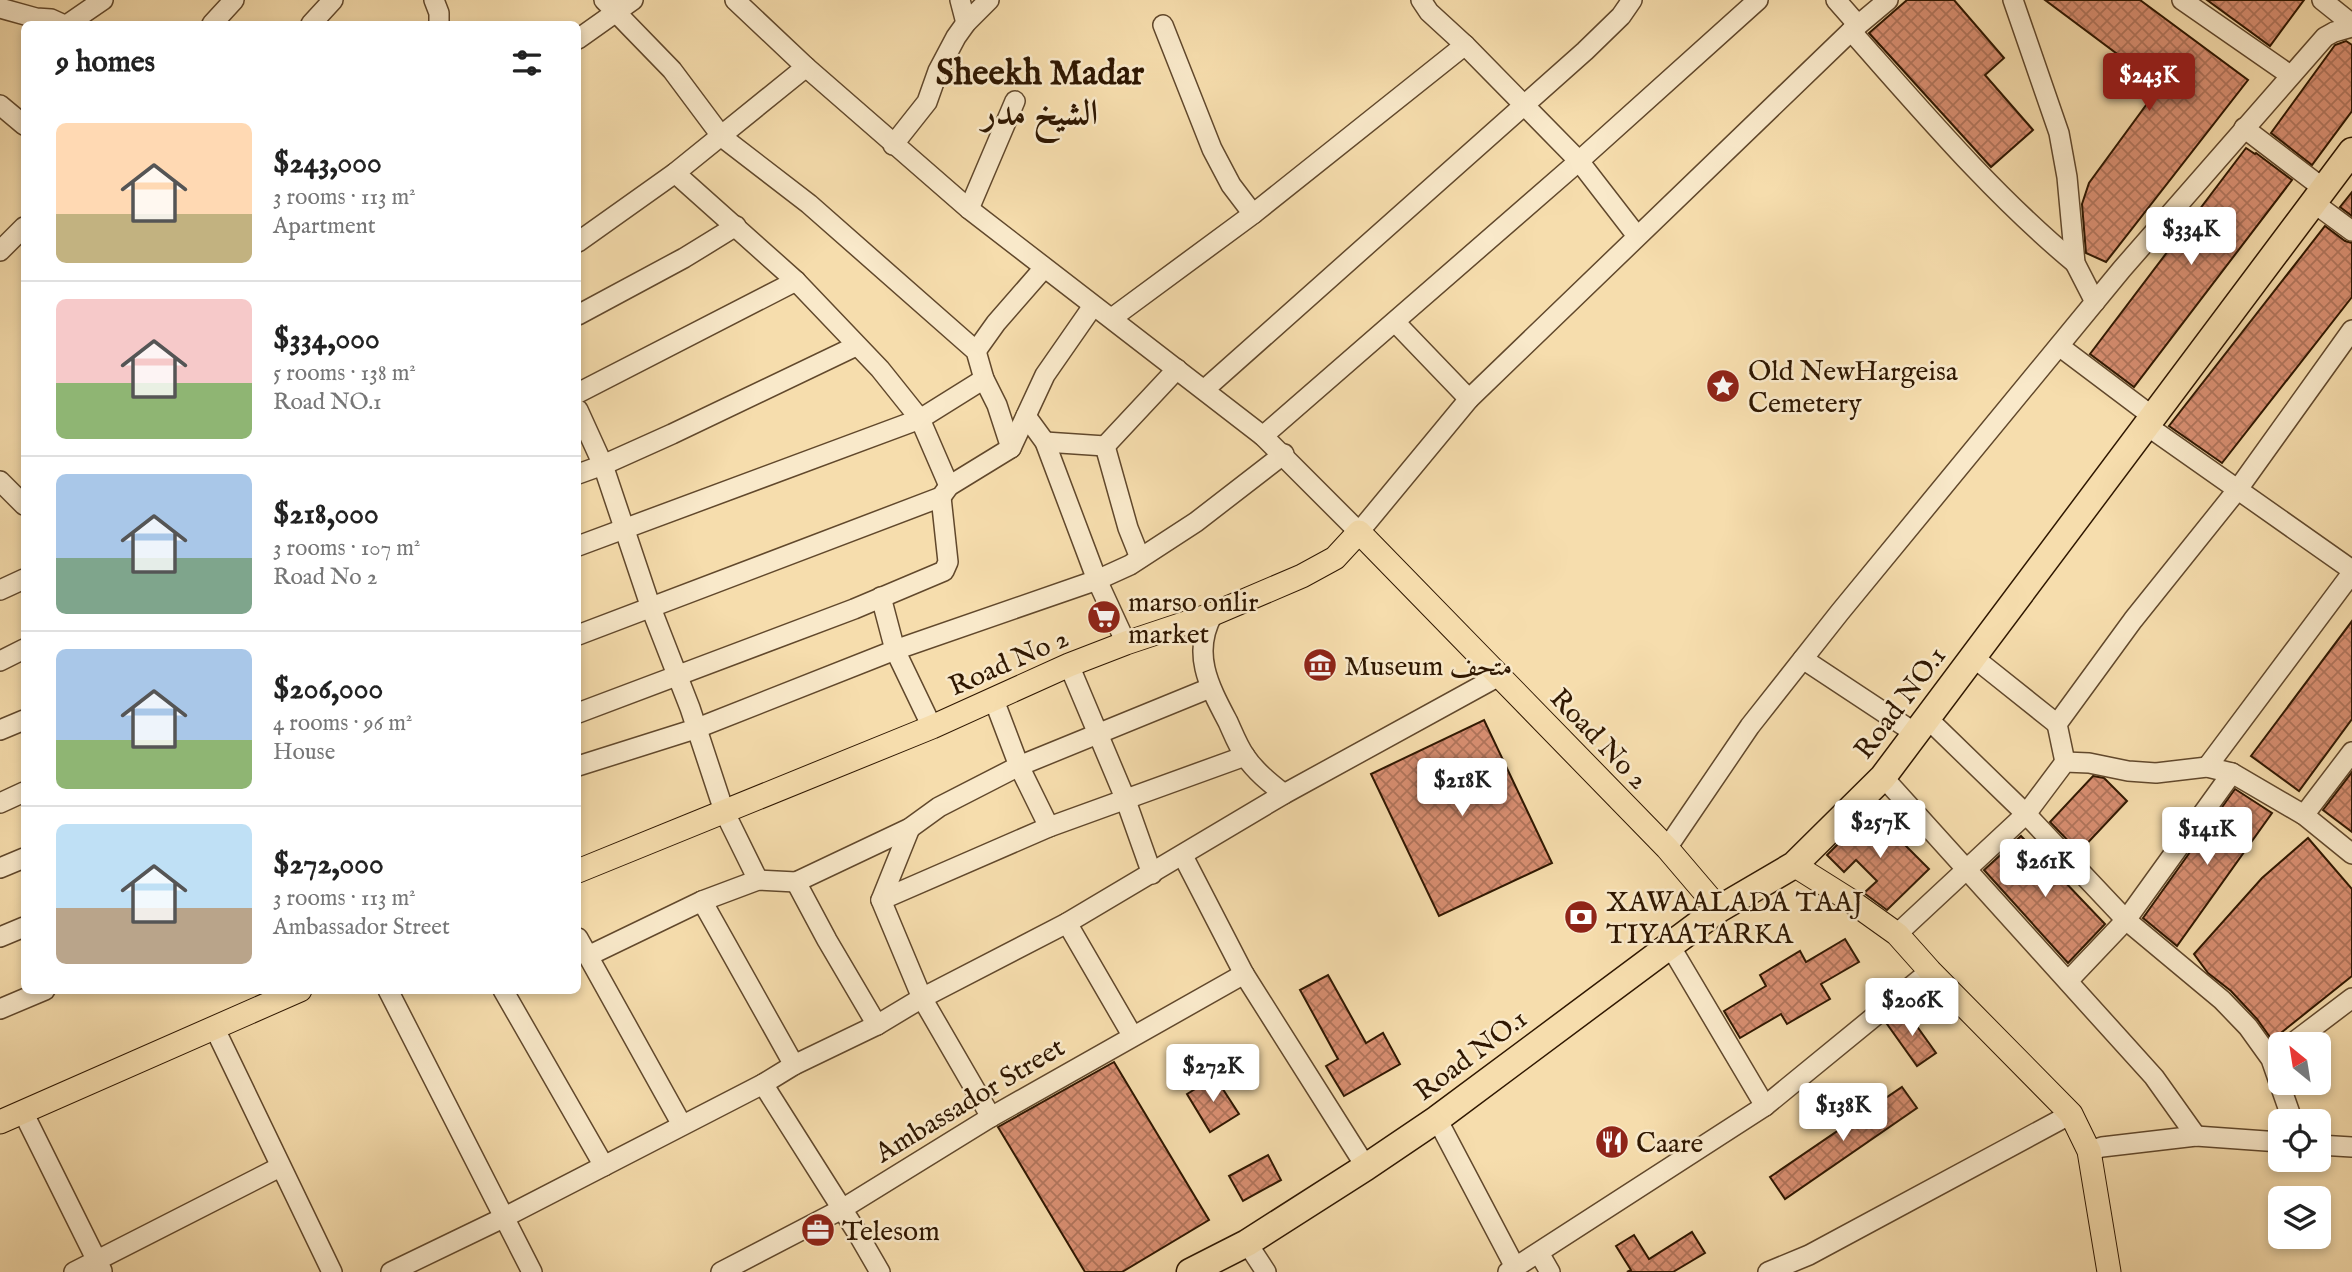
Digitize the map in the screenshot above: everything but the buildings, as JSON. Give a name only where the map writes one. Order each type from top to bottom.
[{"type":"highway","name":"Road NO.1","points":[[1190,1272],[1247,1243],[1366,1167],[1437,1119],[1718,909],[1794,865],[1883,778],[2352,151]]},
{"type":"main road","name":"Road No 2","points":[[581,870],[932,727],[1069,665],[1126,642],[1213,614],[1302,576],[1335,558],[1359,532],[1667,848],[1718,909]]},
{"type":"main road","points":[[1794,865],[1897,934],[2071,1114],[2089,1151],[2109,1272]]},
{"type":"main road","points":[[0,1122],[284,994]]},
{"type":"street","points":[[0,8],[36,18],[57,17],[103,0]]},
{"type":"street","points":[[215,21],[234,0]]},
{"type":"street","points":[[314,21],[333,0]]},
{"type":"street","points":[[434,0],[439,21]]},
{"type":"street","points":[[735,0],[893,145],[969,209],[1263,436],[1284,454],[1359,532],[1469,399],[1854,28],[1888,0]]},
{"type":"street","points":[[960,0],[967,23]]},
{"type":"street","points":[[893,145],[927,102],[944,59],[967,23],[989,0]]},
{"type":"street","points":[[1421,0],[1429,12],[1465,44],[1579,161],[1637,236]]},
{"type":"street","points":[[1205,389],[1594,42],[1621,16],[1632,0]]},
{"type":"street","points":[[1263,436],[1579,161],[1758,0]]},
{"type":"street","points":[[1836,0],[1854,28],[1980,176],[2035,230],[2075,263]]},
{"type":"street","points":[[2012,0],[2059,133],[2067,177],[2075,263],[2095,302]]},
{"type":"street","points":[[2182,0],[2290,75]]},
{"type":"street","points":[[2322,0],[2352,26]]},
{"type":"street","points":[[581,36],[618,4],[722,136],[809,204],[976,352],[1011,448]]},
{"type":"street","points":[[1163,24],[1212,149],[1231,185],[1253,214]]},
{"type":"street","points":[[1667,848],[1750,726],[2095,302],[2325,37],[2352,26]]},
{"type":"street","points":[[1112,318],[1253,214],[1465,44]]},
{"type":"street","points":[[581,240],[675,173],[806,67]]},
{"type":"street","points":[[969,209],[1015,101]]},
{"type":"street","points":[[0,105],[21,122]]},
{"type":"street","points":[[2244,128],[2319,196],[2352,231]]},
{"type":"street","points":[[581,712],[881,597],[944,571],[947,567],[945,491],[920,419],[880,369],[796,281],[675,173]]},
{"type":"street","points":[[581,313],[684,258],[736,226]]},
{"type":"street","points":[[0,251],[21,230]]},
{"type":"street","points":[[976,352],[996,323],[1044,268]]},
{"type":"street","points":[[581,391],[796,281]]},
{"type":"street","points":[[581,634],[945,491],[1011,448],[1045,375],[1093,306]]},
{"type":"street","points":[[1395,322],[1469,399]]},
{"type":"street","points":[[2057,724],[2133,620],[2238,489],[2352,330]]},
{"type":"street","points":[[581,473],[603,466],[856,346]]},
{"type":"street","points":[[2059,346],[2149,421],[2352,571],[2207,767]]},
{"type":"street","points":[[1105,446],[1177,369]]},
{"type":"street","points":[[581,545],[920,419],[984,379]]},
{"type":"street","points":[[1026,416],[1045,442],[1097,580],[1126,642]]},
{"type":"street","points":[[581,417],[603,466],[724,811],[758,880]]},
{"type":"street","points":[[1045,442],[1105,446]]},
{"type":"street","points":[[1105,446],[1128,528],[1140,558]]},
{"type":"street","points":[[581,765],[695,729],[895,650],[1097,580],[1140,558],[1196,522],[1284,454]]},
{"type":"street","points":[[0,481],[21,502]]},
{"type":"street","points":[[0,590],[21,580]]},
{"type":"street","points":[[881,597],[895,650],[932,727]]},
{"type":"street","points":[[1213,614],[1203,643],[1210,688],[1245,756],[1260,774],[1284,794]]},
{"type":"street","points":[[0,661],[21,650]]},
{"type":"street","points":[[1897,934],[2026,814],[2065,762],[2057,724],[1973,657]]},
{"type":"street","points":[[1803,659],[1921,726],[2026,814],[2126,920],[2222,1000],[2268,1047]]},
{"type":"street","points":[[1069,665],[1125,798],[1152,874]]},
{"type":"street","points":[[391,1272],[505,1217],[763,1084],[794,1065],[877,1025],[922,998],[1067,923],[1284,794],[1499,676]]},
{"type":"street","points":[[588,956],[702,901],[758,880],[796,882],[910,828],[939,807],[1019,766],[1210,688]]},
{"type":"street","points":[[993,700],[1019,766],[1049,827]]},
{"type":"street","points":[[0,730],[21,721]]},
{"type":"street","points":[[2304,815],[2352,752]]},
{"type":"street","points":[[881,900],[1049,827],[1245,756]]},
{"type":"street","points":[[2065,762],[2156,773],[2207,767],[2232,773],[2304,815],[2352,854]]},
{"type":"street","points":[[2068,981],[2126,920],[2232,773]]},
{"type":"street","points":[[1883,778],[2154,1077],[2196,1136]]},
{"type":"street","points":[[0,803],[21,793]]},
{"type":"street","points":[[910,828],[881,900],[922,998],[991,1117]]},
{"type":"street","points":[[1183,856],[1244,974],[1366,1167]]},
{"type":"street","points":[[0,868],[21,859]]},
{"type":"street","points":[[796,882],[877,1025]]},
{"type":"street","points":[[702,901],[794,1065]]},
{"type":"street","points":[[1067,923],[1132,1035]]},
{"type":"street","points":[[0,937],[21,928]]},
{"type":"street","points":[[581,943],[682,1125]]},
{"type":"street","points":[[1669,944],[1765,1106]]},
{"type":"street","points":[[1437,1119],[1511,1270],[1765,1106],[1930,971]]},
{"type":"street","name":"Ambassador Street","points":[[721,1272],[842,1209],[991,1117],[1244,974]]},
{"type":"street","points":[[0,1009],[36,994]]},
{"type":"street","points":[[390,994],[531,1272]]},
{"type":"street","points":[[505,994],[604,1166]]},
{"type":"street","points":[[2307,1032],[2352,998]]},
{"type":"street","points":[[214,1027],[332,1272]]},
{"type":"street","points":[[763,1084],[880,1272]]},
{"type":"street","points":[[23,1112],[99,1266]]},
{"type":"street","points":[[1768,1272],[1809,1255],[2071,1114]]},
{"type":"street","points":[[2089,1151],[2102,1147],[2196,1136],[2268,1141]]},
{"type":"street","points":[[2331,1146],[2352,1147]]},
{"type":"street","points":[[74,1272],[99,1266],[280,1167]]},
{"type":"street","points":[[1247,1243],[1266,1272]]},
{"type":"street","points":[[1539,1253],[1550,1272]]},
{"type":"place","name":"Old NewHargeisa Cemetery","points":[[1723,386]]},
{"type":"place","name":"marso onlir market","points":[[1104,617]]},
{"type":"place","name":"Museum متحف","points":[[1320,665]]},
{"type":"place","name":"XAWAALADA TAAJ TIYAATARKA","points":[[1581,917]]},
{"type":"place","name":"Caare","points":[[1612,1142]]},
{"type":"place","name":"Telesom","points":[[818,1230]]},
{"type":"district","name":"Sheekh Madar الشيخ مدر","points":[[1040,92]]}]
